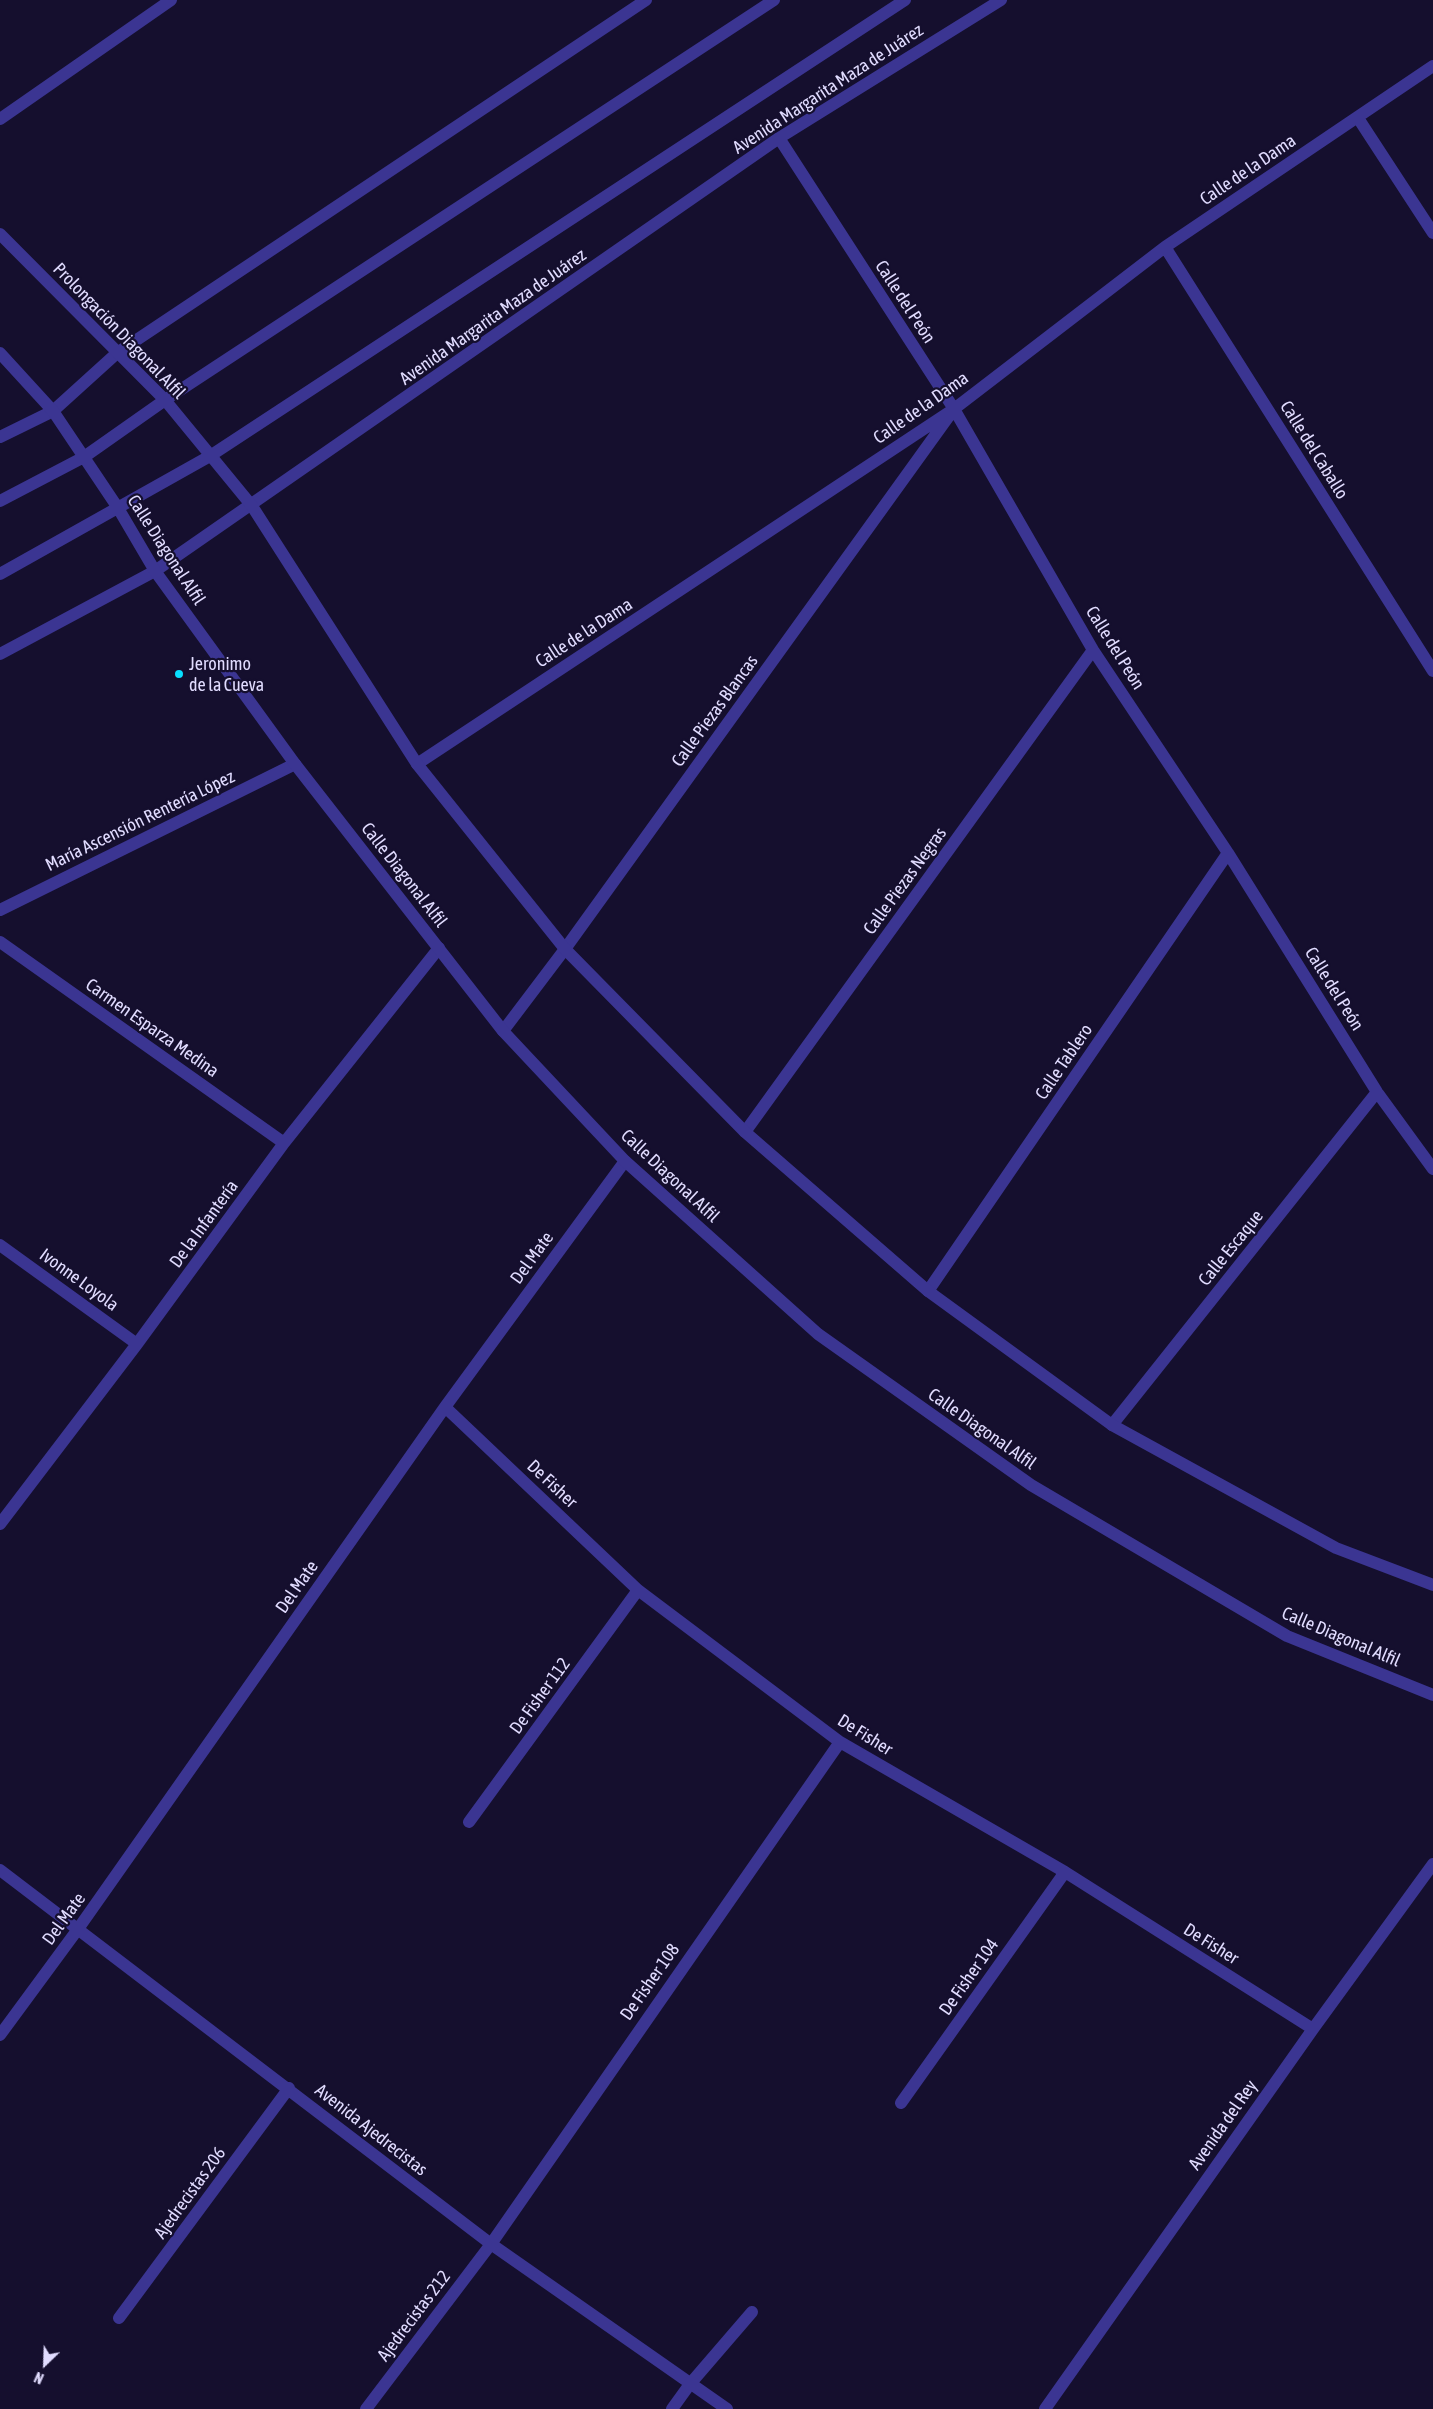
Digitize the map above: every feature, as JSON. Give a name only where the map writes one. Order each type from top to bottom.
[{"type":"street","points":[[0,118],[171,0]]},
{"type":"street","points":[[0,437],[52,411],[117,353],[646,0]]},
{"type":"street","points":[[0,501],[84,457],[164,400],[774,0]]},
{"type":"street","name":"Avenida Margarita Maza de Juárez","points":[[0,574],[210,456],[905,0]]},
{"type":"street","name":"Avenida Margarita Maza de Juárez","points":[[0,654],[155,571],[252,506],[779,138],[1001,0]]},
{"type":"street","name":"Calle de la Dama","points":[[417,764],[954,409],[1166,248],[1433,66]]},
{"type":"street","points":[[1358,118],[1433,233]]},
{"type":"street","name":"Calle del Peón","points":[[779,138],[954,409],[1093,650],[1228,853],[1378,1092],[1433,1169]]},
{"type":"street","name":"Prolongación Diagonal Alfil","points":[[0,234],[164,400],[210,456]]},
{"type":"street","name":"Calle del Caballo","points":[[1166,248],[1433,671]]},
{"type":"street","points":[[0,353],[52,411],[84,457]]},
{"type":"street","name":"Calle Piezas Blancas","points":[[503,1031],[565,949],[954,409]]},
{"type":"street","points":[[210,456],[252,506],[417,764],[565,949],[745,1132],[928,1291],[1112,1425],[1336,1548],[1433,1585]]},
{"type":"street","name":"Calle Diagonal Alfil","points":[[84,457],[118,508],[155,571],[295,764],[503,1031],[625,1161],[818,1334],[1031,1485],[1287,1636],[1433,1695]]},
{"type":"street","name":"Calle Piezas Negras","points":[[745,1132],[1093,650]]},
{"type":"street","name":"María Ascensión Rentería López","points":[[0,910],[295,764]]},
{"type":"street","name":"Calle Tablero","points":[[928,1291],[1228,853]]},
{"type":"street","name":"Carmen Esparza Medina","points":[[0,942],[284,1144]]},
{"type":"street","name":"De la Infantería","points":[[0,1524],[137,1344],[284,1144],[439,948]]},
{"type":"street","name":"Calle Escaque","points":[[1112,1425],[1378,1092]]},
{"type":"street","name":"Del Mate","points":[[0,2035],[78,1929],[445,1407],[625,1161]]},
{"type":"street","name":"Ivonne Loyola","points":[[0,1245],[137,1344]]},
{"type":"street","name":"De Fisher","points":[[445,1407],[638,1590],[840,1742],[1065,1872],[1312,2029]]},
{"type":"street","name":"De Fisher 112","points":[[469,1822],[638,1590]]},
{"type":"street","name":"De Fisher 108","points":[[491,2244],[840,1742]]},
{"type":"street","name":"Avenida del Rey","points":[[1045,2409],[1312,2029],[1433,1864]]},
{"type":"street","name":"Avenida Ajedrecistas","points":[[0,1870],[491,2244],[727,2409]]},
{"type":"street","name":"De Fisher 104","points":[[901,2103],[1065,1872]]},
{"type":"street","name":"Ajedrecistas 206","points":[[119,2318],[288,2088]]},
{"type":"street","name":"Ajedrecistas 212","points":[[366,2409],[491,2244]]},
{"type":"street","points":[[672,2409],[690,2384],[752,2312]]},
{"type":"place","name":"Jeronimo de la Cueva","points":[[179,674]]}]
